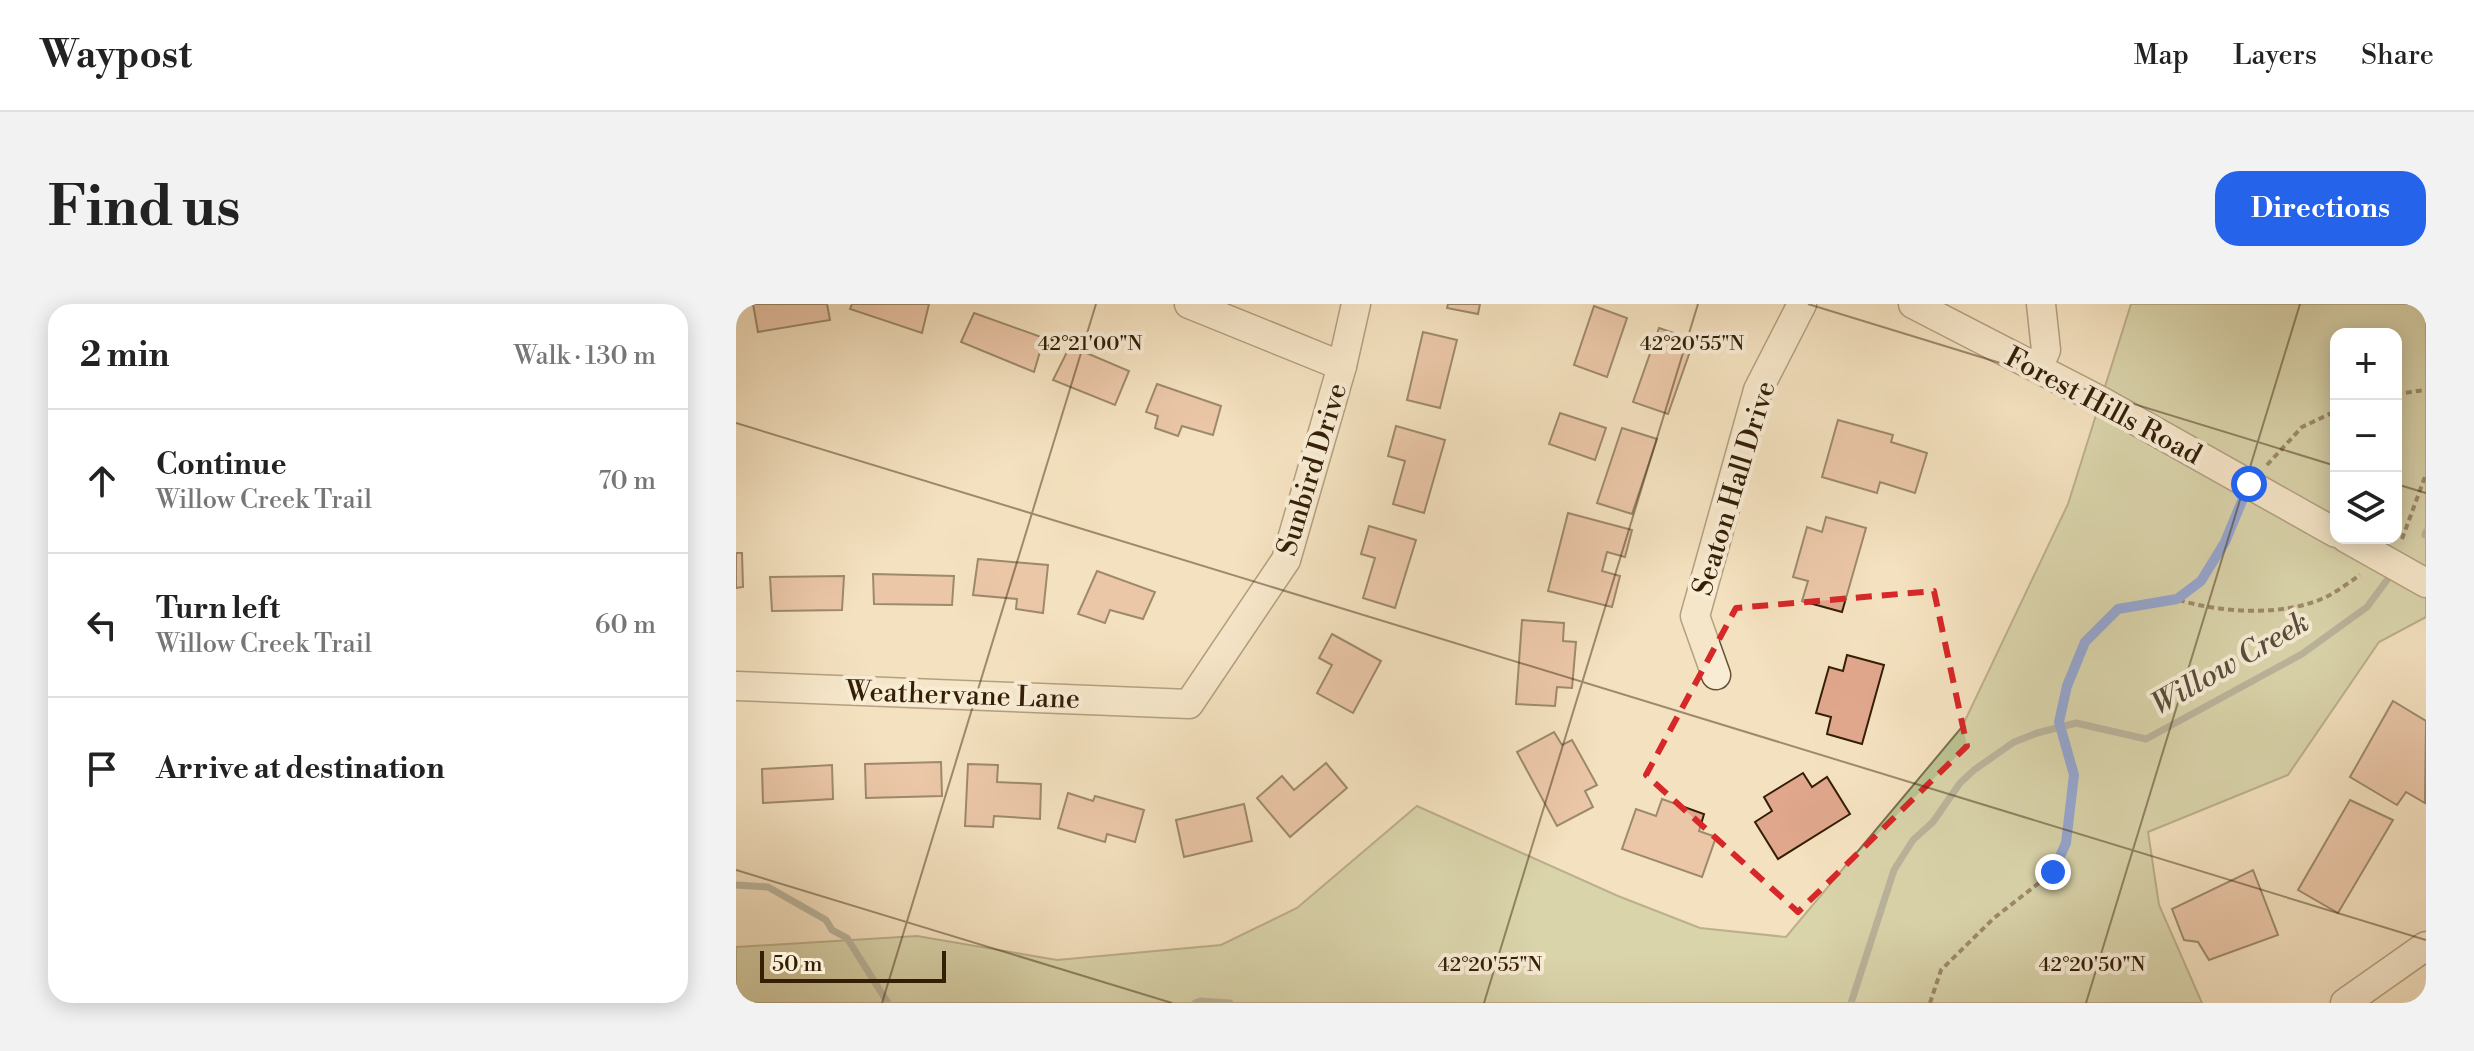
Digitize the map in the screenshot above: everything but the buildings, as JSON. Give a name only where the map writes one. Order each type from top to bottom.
[{"type":"street","points":[[1189,304],[1342,366]]},
{"type":"street","name":"Sunbird Drive","points":[[1189,704],[1286,560],[1342,366],[1356,304]]},
{"type":"street","name":"Seaton Hall Drive","points":[[1716,675],[1695,616],[1758,390],[1802,304]]},
{"type":"street","name":"Forest Hills Road","points":[[1913,304],[2101,401],[2330,530]]},
{"type":"street","points":[[2038,368],[2046,350],[2041,304]]},
{"type":"street","points":[[2357,544],[2426,583]]},
{"type":"street","name":"Weathervane Lane","points":[[736,686],[1189,704]]},
{"type":"street","points":[[2345,1003],[2426,946]]},
{"type":"path","points":[[2402,393],[2426,390]]},
{"type":"path","points":[[1930,1003],[1941,970],[1994,918],[2053,872],[2066,843],[2074,775],[2059,722],[2067,686],[2085,642],[2118,609],[2177,599],[2201,581],[2225,542],[2249,484],[2302,427],[2330,414]]},
{"type":"path","points":[[2402,540],[2426,474]]},
{"type":"path","points":[[2177,599],[2202,607],[2263,612],[2326,597],[2362,574]]},
{"type":"highlighted area","points":[[1934,591],[1967,746],[1798,912],[1646,775],[1736,608]]},
{"type":"green space","points":[[2131,304],[2426,304],[2426,617],[2379,642],[2288,775],[2148,832],[2159,905],[2202,1003],[736,1003],[736,947],[917,936],[1057,960],[1221,945],[1297,908],[1417,806],[1618,896],[1700,928],[1786,937],[1962,727],[2068,504]]},
{"type":"waterway","name":"Willow Creek","points":[[1851,1003],[1894,870],[1913,840],[1933,822],[1960,783],[1974,770],[2014,742],[2076,723],[2146,739],[2302,654],[2367,607],[2387,580]]},
{"type":"waterway","name":"Willow Creek","points":[[736,885],[768,887],[826,920],[832,930],[847,938],[888,1003]]},
{"type":"waterway","name":"Willow Creek","points":[[1195,1003],[1230,1003]]},
{"type":"route","points":[[2053,872],[2066,843],[2074,775],[2059,722],[2067,686],[2085,642],[2118,609],[2177,599],[2201,581],[2225,542],[2249,484]]}]
